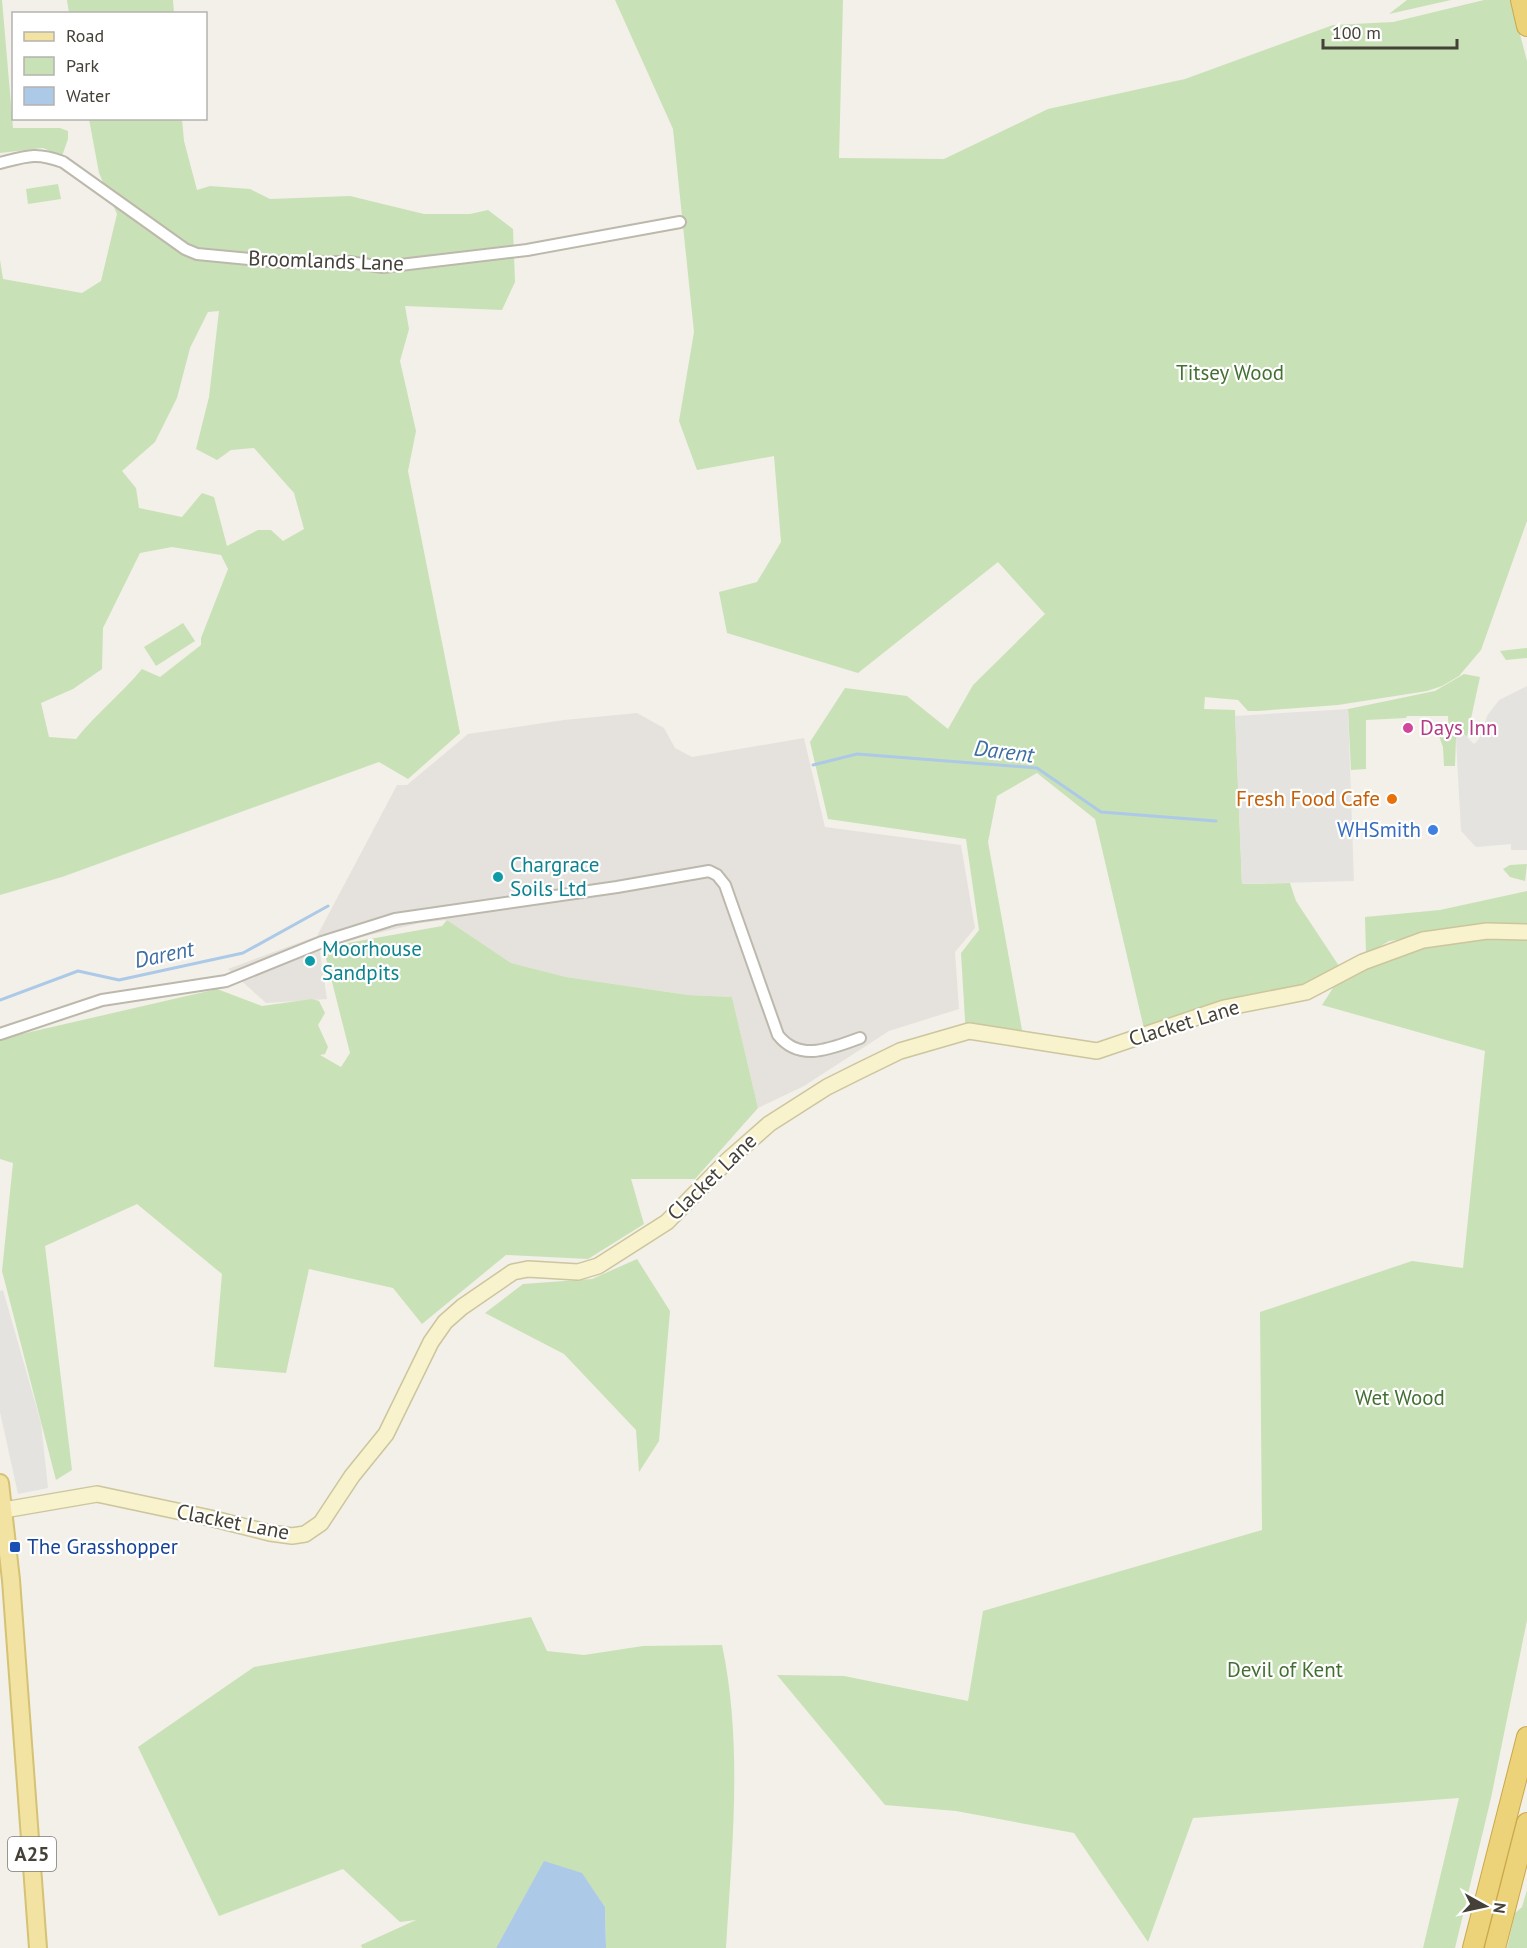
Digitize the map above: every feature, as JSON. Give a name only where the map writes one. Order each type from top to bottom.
[{"type":"highway","points":[[1521,0],[1527,26]]},
{"type":"highway","points":[[1473,1948],[1527,1737]]},
{"type":"highway","points":[[1495,1948],[1527,1823]]},
{"type":"main road","name":"A25","points":[[0,1483],[36,1889],[38,1948]]},
{"type":"street","name":"Broomlands Lane","points":[[0,163],[32,154],[44,155],[63,162],[190,252],[281,262],[349,262],[383,267],[527,250],[680,222]]},
{"type":"street","points":[[0,1035],[102,1000],[226,981],[322,942],[395,919],[617,887],[709,871],[717,875],[725,885],[778,1035],[784,1044],[809,1053],[860,1038]]},
{"type":"street","name":"Clacket Lane","points":[[4,1510],[97,1494],[270,1533],[292,1536],[305,1534],[321,1523],[352,1476],[386,1434],[431,1342],[445,1322],[462,1307],[513,1272],[528,1269],[578,1272],[598,1266],[667,1222],[727,1161],[777,1117],[827,1087],[867,1067],[900,1051],[969,1031],[1097,1051],[1224,1008],[1306,992],[1364,962],[1423,940],[1477,932],[1527,932]]},
{"type":"shaded area","points":[[1527,686],[1527,850],[1511,850],[1511,844],[1476,847],[1461,831],[1456,739],[1462,732],[1474,744],[1479,739],[1487,716],[1499,700]]},
{"type":"shaded area","points":[[1348,709],[1354,881],[1242,884],[1235,716]]},
{"type":"shaded area","points":[[637,713],[664,728],[675,748],[692,757],[804,738],[825,827],[961,845],[975,928],[955,952],[959,1009],[889,1031],[804,1086],[758,1108],[732,997],[688,995],[566,977],[511,963],[447,920],[420,923],[319,947],[327,999],[266,1003],[228,969],[317,936],[397,785],[407,785],[468,734],[564,720]]},
{"type":"shaded area","points":[[3,1290],[41,1423],[48,1488],[18,1494],[0,1412],[0,1291]]},
{"type":"green space","points":[[0,0],[2,0],[13,128],[60,128],[68,131],[68,139],[62,156],[43,148],[0,153]]},
{"type":"green space","points":[[67,0],[173,0],[174,12],[69,12]]},
{"type":"green space","name":"Titsey Wood","points":[[615,0],[843,0],[839,158],[944,159],[1048,109],[1185,79],[1333,25],[1393,22],[1484,0],[1511,0],[1527,61],[1527,521],[1481,650],[1459,676],[1442,686],[1427,691],[1338,705],[1258,711],[1248,711],[1238,700],[1205,697],[1204,709],[1235,710],[1242,884],[1290,883],[1296,901],[1343,972],[1411,943],[1527,932],[1527,1620],[1491,1798],[1455,1948],[1423,1948],[1459,1798],[1193,1818],[1148,1942],[1074,1833],[956,1811],[885,1805],[777,1675],[844,1676],[968,1701],[983,1611],[1262,1530],[1260,1312],[1412,1261],[1463,1268],[1485,1051],[1322,1005],[1342,974],[1145,1033],[1095,819],[1037,773],[997,796],[988,842],[1022,1030],[966,1036],[961,953],[979,930],[966,839],[828,819],[810,742],[845,688],[907,696],[948,729],[973,685],[1045,614],[998,562],[858,673],[727,633],[719,592],[757,582],[781,542],[774,456],[697,470],[679,421],[694,332],[673,129]]},
{"type":"green space","points":[[1407,0],[1451,0],[1389,14]]},
{"type":"green space","points":[[89,120],[182,120],[184,141],[197,190],[210,186],[250,189],[270,199],[350,196],[424,214],[470,214],[488,210],[513,229],[515,282],[502,310],[405,306],[409,329],[400,361],[416,431],[408,471],[460,733],[408,779],[379,762],[62,877],[0,895],[0,260],[3,279],[82,293],[101,281],[117,214],[99,173]],"holes":[[[219,311],[209,397],[196,449],[217,460],[231,450],[254,448],[294,493],[304,529],[283,541],[271,530],[258,530],[227,546],[214,497],[202,493],[182,517],[139,508],[136,488],[122,471],[155,442],[177,398],[190,348],[208,312]],[[172,547],[221,555],[228,569],[201,638],[201,645],[160,677],[142,669],[76,739],[49,737],[41,703],[73,689],[102,669],[103,628],[140,553]]]},
{"type":"green space","points":[[58,184],[61,199],[28,204],[26,189]]},
{"type":"green space","points":[[183,623],[195,641],[156,666],[144,647]]},
{"type":"green space","points":[[1527,648],[1527,658],[1506,660],[1500,651]]},
{"type":"green space","points":[[1464,674],[1480,677],[1467,737],[1462,732],[1456,739],[1455,766],[1444,766],[1443,747],[1439,736],[1449,735],[1448,716],[1407,716],[1406,718],[1366,720],[1366,769],[1351,770],[1348,709],[1435,691]]},
{"type":"green space","points":[[1527,864],[1525,881],[1510,877],[1503,869],[1510,865]]},
{"type":"green space","points":[[1527,891],[1527,927],[1508,925],[1389,941],[1366,955],[1365,917],[1440,910]]},
{"type":"green space","points":[[447,920],[511,963],[566,977],[688,995],[732,997],[758,1108],[695,1179],[631,1179],[644,1224],[588,1259],[506,1255],[422,1324],[393,1288],[309,1269],[286,1373],[214,1367],[222,1274],[137,1204],[45,1246],[72,1470],[56,1480],[2,1271],[13,1163],[0,1159],[0,1039],[217,989],[262,1006],[312,999],[319,1001],[325,1013],[318,1025],[328,1047],[325,1054],[320,1055],[341,1067],[350,1053],[326,958],[331,946],[442,926]]},
{"type":"green space","points":[[637,1259],[670,1311],[659,1441],[639,1472],[636,1430],[564,1354],[485,1313],[523,1284],[592,1279]]},
{"type":"green space","points":[[531,1617],[547,1651],[584,1655],[643,1646],[722,1645],[728,1682],[734,1758],[733,1834],[726,1948],[606,1948],[605,1907],[582,1874],[544,1862],[496,1948],[362,1948],[361,1945],[416,1920],[400,1922],[343,1869],[219,1916],[138,1747],[254,1667]]},
{"type":"green space","points":[[1527,1890],[1527,1948],[1507,1948],[1515,1913],[1522,1907]]},
{"type":"water","points":[[544,1861],[582,1873],[605,1907],[606,1948],[496,1948]]},
{"type":"waterway","name":"Darent","points":[[813,765],[857,754],[1037,768],[1101,812],[1216,821]]},
{"type":"waterway","name":"Darent","points":[[0,1000],[78,971],[119,980],[243,953],[328,906]]},
{"type":"place","name":"Days Inn","points":[[1408,728]]},
{"type":"place","name":"Fresh Food Cafe","points":[[1392,799]]},
{"type":"place","name":"WHSmith","points":[[1433,830]]},
{"type":"place","name":"Chargrace Soils Ltd","points":[[498,877]]},
{"type":"place","name":"Moorhouse Sandpits","points":[[310,961]]},
{"type":"place","name":"The Grasshopper","points":[[15,1547]]},
{"type":"park label","name":"Wet Wood","points":[[1400,1398]]},
{"type":"park label","name":"Devil of Kent","points":[[1285,1670]]}]
